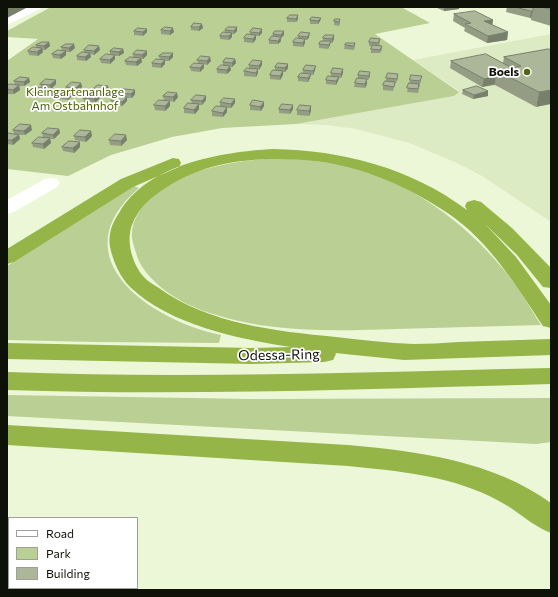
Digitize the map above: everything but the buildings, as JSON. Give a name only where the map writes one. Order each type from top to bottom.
[{"type":"highway","points":[[7,258],[127,184],[179,160],[203,153],[248,146],[302,145],[334,148],[385,161],[444,188],[475,207],[505,231],[533,259],[551,282]]},
{"type":"highway","points":[[420,352],[320,343],[262,334],[224,326],[188,314],[157,298],[136,281],[122,257],[119,235],[124,218],[138,199],[160,183],[185,170],[224,160],[256,155],[288,154],[350,161],[373,168],[399,179],[429,194],[459,213],[486,235],[506,259],[551,321]]},
{"type":"highway","name":"Odessa-Ring","points":[[7,351],[252,356],[551,347]]},
{"type":"highway","name":"Odessa-Ring","points":[[7,381],[62,383],[265,383],[551,376]]},
{"type":"highway","points":[[7,435],[330,454],[413,462],[482,479],[514,495],[543,513],[551,520]]},
{"type":"street","points":[[7,22],[36,7]]},
{"type":"street","points":[[7,208],[51,183]]},
{"type":"shaded area","points":[[551,34],[551,222],[482,176],[457,163],[409,143],[356,129],[326,125],[296,124],[454,96],[459,91],[413,60]]},
{"type":"green space","name":"Kleingartenanlage Am Ostbahnhof","points":[[51,7],[401,7],[430,23],[375,34],[459,92],[454,96],[296,124],[222,128],[172,137],[111,155],[68,176],[7,169],[7,61],[38,39],[7,37],[7,31]]},
{"type":"green space","points":[[281,158],[344,165],[367,172],[390,180],[432,204],[471,235],[488,252],[514,283],[541,325],[349,330],[280,328],[235,320],[191,306],[170,294],[151,278],[138,259],[132,235],[133,225],[138,214],[150,199],[165,187],[182,177],[202,170],[242,161]]},
{"type":"green space","points":[[134,186],[139,188],[116,214],[108,238],[111,261],[123,282],[143,301],[167,316],[194,327],[221,335],[219,343],[7,340],[7,266]]},
{"type":"green space","points":[[7,395],[252,399],[551,398],[551,442],[536,444],[7,416]]},
{"type":"place","name":"Boels","points":[[527,72]]}]
